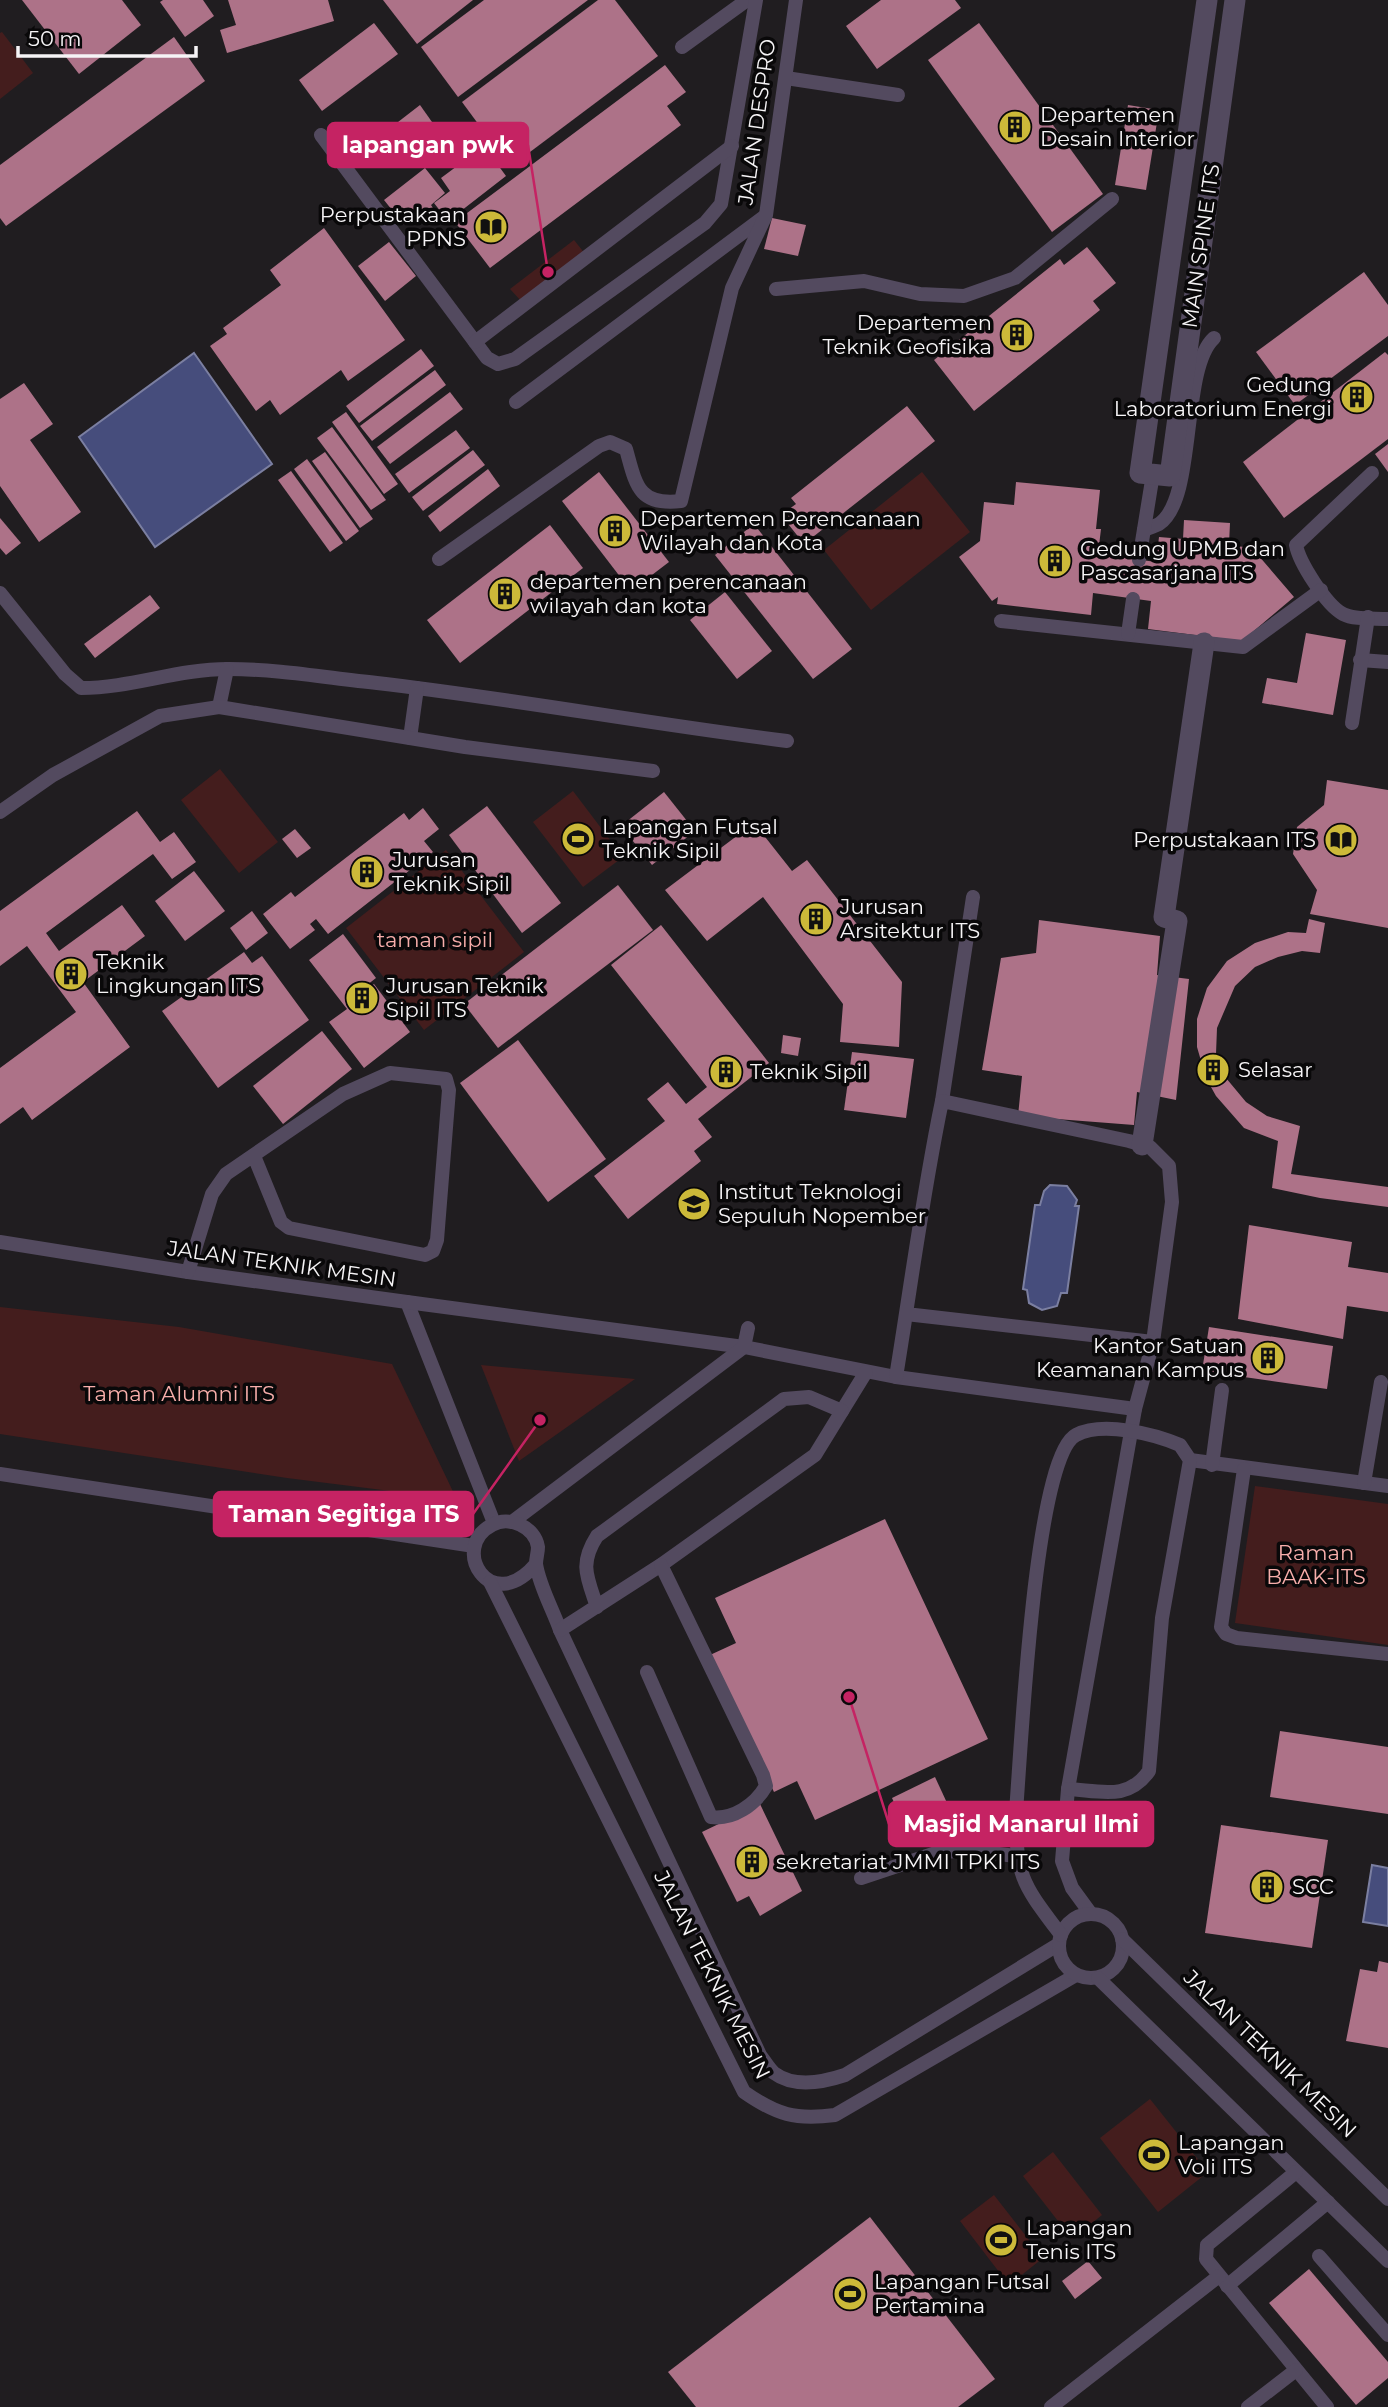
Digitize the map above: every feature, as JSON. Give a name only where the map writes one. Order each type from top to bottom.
[{"type":"street","name":"MAIN SPINE ITS","points":[[1207,0],[1140,473],[1170,476],[1235,0]]},
{"type":"street","points":[[1176,217],[1205,221]]},
{"type":"street","points":[[1142,1145],[1177,920],[1164,917],[1204,643]]},
{"type":"lane","points":[[682,47],[747,0]]},
{"type":"lane","points":[[321,135],[487,358],[498,364],[515,359],[705,223],[721,205],[756,0]]},
{"type":"lane","name":"JALAN DESPRO","points":[[439,558],[599,446],[611,442],[626,449],[635,480],[644,496],[661,503],[681,501],[732,288],[753,249],[766,215],[796,0]]},
{"type":"lane","points":[[786,78],[898,94]]},
{"type":"lane","points":[[475,342],[732,146]]},
{"type":"lane","points":[[776,289],[864,281],[920,294],[964,296],[1015,278],[1112,199]]},
{"type":"lane","points":[[516,402],[766,215]]},
{"type":"lane","points":[[1144,530],[1160,523],[1169,513],[1181,477],[1201,354],[1214,338]]},
{"type":"lane","points":[[1372,472],[1296,545],[1298,557],[1332,605],[1344,615],[1388,619]]},
{"type":"lane","points":[[1139,560],[1153,474]]},
{"type":"lane","points":[[1001,621],[1243,646],[1321,590]]},
{"type":"lane","points":[[0,593],[65,674],[82,688],[104,688],[168,673],[228,669],[417,688],[787,741]]},
{"type":"lane","points":[[1128,634],[1133,599]]},
{"type":"lane","points":[[1352,723],[1368,617]]},
{"type":"lane","points":[[1360,660],[1388,663]]},
{"type":"lane","points":[[219,707],[228,669]]},
{"type":"lane","points":[[410,738],[417,688]]},
{"type":"lane","points":[[0,812],[53,775],[160,716],[219,707],[410,738],[653,771]]},
{"type":"lane","points":[[896,1377],[973,897]]},
{"type":"lane","points":[[188,1272],[212,1194],[226,1174],[343,1094],[390,1073],[446,1079],[449,1090],[437,1240],[433,1251],[425,1255],[289,1228],[281,1222],[254,1156]]},
{"type":"lane","points":[[942,1101],[1150,1147],[1169,1166],[1172,1186],[1153,1342],[1135,1409],[1068,1789],[1062,1861],[1072,1888],[1091,1914]]},
{"type":"lane","name":"JALAN TEKNIK MESIN","points":[[0,1242],[188,1272],[407,1302],[494,1523]]},
{"type":"lane","points":[[407,1302],[744,1346],[866,1373],[1135,1409]]},
{"type":"lane","points":[[906,1314],[1153,1342]]},
{"type":"lane","points":[[512,1522],[744,1346],[748,1328]]},
{"type":"lane","points":[[560,1630],[661,1565],[815,1455],[866,1373]]},
{"type":"lane","points":[[1364,1483],[1381,1382]]},
{"type":"lane","points":[[1212,1465],[1222,1390]]},
{"type":"lane","points":[[597,1606],[586,1572],[586,1554],[597,1536],[784,1399],[809,1396],[842,1411]]},
{"type":"lane","points":[[1122,1939],[1122,1956],[1113,1970],[1098,1978],[1076,1975],[1060,1956],[1060,1939],[1024,1885],[1016,1856],[1016,1811],[1043,1517],[1054,1470],[1063,1447],[1075,1435],[1090,1431],[1132,1430],[1180,1445],[1190,1460],[1212,1465],[1388,1486]]},
{"type":"lane","points":[[1068,1789],[1123,1792],[1139,1786],[1149,1771],[1162,1618],[1190,1460]]},
{"type":"lane","points":[[1244,1469],[1221,1627],[1226,1634],[1237,1638],[1388,1654]]},
{"type":"lane","points":[[0,1474],[474,1546]]},
{"type":"lane","points":[[512,1522],[524,1526],[533,1535],[538,1547],[536,1564],[526,1576],[503,1586],[490,1582],[480,1573],[474,1560],[474,1546],[481,1532],[494,1523],[512,1522]]},
{"type":"lane","name":"JALAN TEKNIK MESIN","points":[[536,1564],[560,1630],[760,2055],[774,2073],[797,2081],[821,2083],[845,2076],[1060,1939],[1068,1924],[1078,1917],[1091,1914],[1105,1918],[1116,1926],[1122,1939],[1388,2199]]},
{"type":"lane","points":[[647,1672],[710,1817],[720,1818],[740,1811],[758,1799],[766,1786],[763,1775],[661,1565]]},
{"type":"lane","name":"JALAN TEKNIK MESIN","points":[[490,1582],[744,2092],[768,2108],[802,2119],[835,2115],[1076,1975]]},
{"type":"lane","points":[[861,1878],[936,1853],[965,1850],[1016,1856]]},
{"type":"lane","points":[[1098,1978],[1388,2261]]},
{"type":"lane","points":[[1296,2172],[1207,2245],[1206,2259],[1327,2407]]},
{"type":"lane","points":[[1051,2407],[1328,2202]]},
{"type":"lane","points":[[1320,2256],[1386,2327]]},
{"type":"lane","points":[[1248,2407],[1296,2370]]},
{"type":"green space","points":[[2,32],[33,73],[0,99],[0,33]]},
{"type":"green space","points":[[574,240],[586,255],[523,303],[510,289]]},
{"type":"green space","points":[[922,472],[970,532],[871,610],[824,550]]},
{"type":"green space","points":[[220,769],[278,842],[239,873],[181,800]]},
{"type":"green space","name":"Lapangan Futsal Teknik Sipil","points":[[573,791],[623,857],[583,887],[533,822]]},
{"type":"green space","name":"taman sipil","points":[[446,850],[524,952],[424,1030],[346,928]]},
{"type":"green space","name":"Taman Alumni ITS","points":[[0,1307],[179,1327],[392,1364],[459,1504],[446,1498],[287,1478],[0,1434]]},
{"type":"green space","points":[[481,1365],[635,1379],[519,1461]]},
{"type":"green space","name":"Raman BAAK-ITS","points":[[1255,1486],[1388,1504],[1388,1645],[1235,1623]]},
{"type":"green space","name":"Lapangan Voli ITS","points":[[1150,2099],[1208,2172],[1158,2212],[1100,2138]]},
{"type":"green space","name":"Lapangan Tenis ITS","points":[[1053,2152],[1102,2215],[1072,2239],[1023,2176]]},
{"type":"green space","name":"Lapangan Tenis ITS","points":[[994,2195],[1043,2258],[1009,2285],[960,2221]]},
{"type":"water","points":[[194,353],[272,464],[155,547],[79,437]]},
{"type":"water","points":[[1050,1185],[1067,1186],[1077,1200],[1075,1206],[1079,1206],[1067,1293],[1061,1293],[1057,1306],[1042,1310],[1029,1303],[1027,1290],[1023,1289],[1035,1205],[1040,1205],[1044,1191]]},
{"type":"water","points":[[1372,1865],[1388,1868],[1388,1926],[1363,1922]]},
{"type":"building","points":[[22,0],[122,0],[141,25],[79,74]]},
{"type":"building","points":[[203,0],[214,16],[185,37],[160,2]]},
{"type":"building","points":[[228,0],[328,0],[334,21],[227,53],[220,30],[236,25]]},
{"type":"building","points":[[383,0],[473,0],[417,44]]},
{"type":"building","points":[[484,0],[588,0],[458,97],[421,47]]},
{"type":"building","points":[[598,0],[615,0],[658,56],[510,167],[462,102]]},
{"type":"building","points":[[881,0],[955,0],[961,8],[877,69],[846,26]]},
{"type":"building","points":[[374,23],[398,54],[322,111],[299,80]]},
{"type":"building","name":"Departemen Desain Interior","points":[[979,23],[1103,194],[1052,232],[928,60]]},
{"type":"building","points":[[174,37],[205,81],[6,226],[0,218],[0,165]]},
{"type":"building","points":[[665,65],[686,92],[667,106],[681,125],[490,268],[455,222]]},
{"type":"building","points":[[420,105],[432,122],[401,145],[389,129]]},
{"type":"building","points":[[1128,105],[1159,110],[1146,190],[1115,185]]},
{"type":"building","points":[[484,146],[506,176],[448,221],[434,203],[450,191],[441,178]]},
{"type":"building","points":[[425,168],[445,193],[431,205],[435,211],[417,225],[413,219],[404,225],[384,200]]},
{"type":"building","points":[[772,218],[806,225],[798,256],[764,249]]},
{"type":"building","points":[[324,228],[405,340],[348,381],[341,370],[280,415],[270,400],[256,411],[210,346],[227,334],[223,328],[281,285],[270,270]]},
{"type":"building","points":[[389,242],[416,276],[385,301],[358,266]]},
{"type":"building","name":"Departemen Teknik Geofisika","points":[[1087,247],[1116,283],[1093,301],[1100,310],[974,411],[934,360],[1060,259],[1064,265]]},
{"type":"building","points":[[1364,272],[1388,305],[1388,336],[1295,405],[1256,352]]},
{"type":"building","points":[[421,349],[434,366],[359,423],[346,406]]},
{"type":"building","name":"Gedung Laboratorium Energi","points":[[1385,352],[1388,355],[1388,439],[1284,518],[1243,462]]},
{"type":"building","points":[[435,370],[446,385],[372,441],[360,426]]},
{"type":"building","points":[[24,383],[53,424],[30,440],[81,512],[39,542],[0,486],[0,399]]},
{"type":"building","points":[[450,392],[463,409],[390,464],[377,447]]},
{"type":"building","points":[[907,406],[935,441],[804,544],[781,515],[796,504],[791,498]]},
{"type":"building","points":[[346,412],[398,484],[384,494],[332,422]]},
{"type":"building","points":[[332,427],[386,500],[371,510],[317,438]]},
{"type":"building","points":[[456,430],[470,448],[409,493],[395,474]]},
{"type":"building","points":[[1388,444],[1388,472],[1375,454]]},
{"type":"building","points":[[473,450],[485,465],[423,511],[412,497]]},
{"type":"building","points":[[325,452],[373,519],[360,528],[312,461]]},
{"type":"building","points":[[307,459],[359,531],[346,541],[294,469]]},
{"type":"building","points":[[488,469],[500,486],[440,532],[428,516]]},
{"type":"building","points":[[291,471],[343,543],[330,552],[278,480]]},
{"type":"building","name":"Departemen Perencanaan Wilayah dan Kota","points":[[599,472],[669,562],[631,591],[562,501]]},
{"type":"building","name":"Gedung UPMB dan Pascasarjana ITS","points":[[1016,482],[1100,490],[1096,529],[1101,529],[1098,554],[1156,562],[1159,537],[1183,539],[1184,520],[1230,523],[1229,545],[1252,548],[1294,597],[1242,641],[1148,629],[1151,601],[1093,593],[1091,615],[997,604],[998,597],[992,601],[959,557],[980,541],[984,502],[1014,505]]},
{"type":"building","points":[[0,518],[21,543],[6,555],[0,548]]},
{"type":"building","points":[[754,524],[852,649],[813,679],[715,555]]},
{"type":"building","name":"departemen perencanaan wilayah dan kota","points":[[550,525],[583,568],[460,663],[427,620]]},
{"type":"building","points":[[725,592],[772,651],[737,679],[690,620]]},
{"type":"building","points":[[150,595],[160,608],[95,658],[84,644]]},
{"type":"building","points":[[1306,633],[1346,640],[1333,715],[1262,703],[1267,678],[1297,683]]},
{"type":"building","name":"Perpustakaan ITS","points":[[1327,780],[1388,790],[1388,928],[1310,914],[1317,890],[1293,854],[1297,827],[1324,805]]},
{"type":"building","points":[[664,792],[695,831],[652,865],[621,826]]},
{"type":"building","name":"Jurusan Teknik Sipil","points":[[487,806],[561,903],[522,933],[449,835]]},
{"type":"building","name":"Jurusan Teknik Sipil","points":[[423,808],[439,829],[424,841],[433,852],[328,934],[316,919],[310,924],[315,930],[290,949],[263,914],[291,892],[295,897],[404,813],[409,820]]},
{"type":"building","name":"Teknik Lingkungan ITS","points":[[137,811],[160,842],[174,832],[196,862],[172,879],[153,854],[46,933],[59,951],[122,905],[145,936],[83,982],[130,1047],[32,1120],[23,1107],[0,1124],[0,1068],[76,1012],[27,946],[0,966],[0,911]]},
{"type":"building","name":"Jurusan Arsitektur ITS","points":[[754,823],[792,871],[807,860],[902,982],[899,1047],[840,1042],[843,1004],[763,897],[707,941],[665,890]]},
{"type":"building","points":[[295,829],[311,848],[297,858],[282,839]]},
{"type":"building","points":[[194,871],[225,911],[185,941],[155,901]]},
{"type":"building","points":[[618,885],[653,930],[498,1048],[464,1004]]},
{"type":"building","points":[[252,911],[268,933],[246,950],[230,928]]},
{"type":"building","name":"Selasar","points":[[1309,919],[1325,923],[1320,953],[1302,951],[1278,957],[1255,967],[1235,986],[1217,1028],[1216,1054],[1226,1078],[1246,1102],[1267,1116],[1300,1126],[1291,1174],[1388,1187],[1388,1207],[1320,1198],[1272,1188],[1278,1141],[1244,1128],[1216,1096],[1206,1078],[1197,1047],[1197,1019],[1207,988],[1227,961],[1255,943],[1288,932],[1306,933]]},
{"type":"building","points":[[1039,920],[1160,936],[1157,975],[1189,979],[1176,1100],[1137,1092],[1134,1125],[1018,1116],[1022,1076],[982,1070],[1001,958],[1036,953]]},
{"type":"building","name":"Teknik Sipil","points":[[661,925],[769,1063],[698,1119],[712,1137],[694,1151],[701,1161],[628,1219],[594,1176],[665,1121],[647,1099],[668,1082],[686,1104],[707,1087],[611,965]]},
{"type":"building","name":"Jurusan Teknik Sipil ITS","points":[[343,934],[376,978],[367,985],[369,988],[374,984],[410,1032],[364,1068],[329,1022],[347,1009],[309,960]]},
{"type":"building","points":[[244,952],[252,963],[262,956],[309,1020],[218,1088],[162,1011]]},
{"type":"building","points":[[322,1031],[352,1069],[283,1124],[253,1086]]},
{"type":"building","points":[[783,1035],[801,1038],[798,1056],[781,1053]]},
{"type":"building","points":[[518,1040],[606,1159],[548,1202],[460,1083]]},
{"type":"building","points":[[852,1052],[914,1059],[906,1118],[844,1110]]},
{"type":"building","points":[[1249,1225],[1352,1242],[1348,1267],[1388,1273],[1388,1312],[1347,1306],[1343,1339],[1238,1319]]},
{"type":"building","name":"Kantor Satuan Keamanan Kampus","points":[[1209,1327],[1333,1346],[1327,1389],[1202,1371]]},
{"type":"building","points":[[885,1519],[988,1739],[815,1820],[797,1781],[774,1792],[710,1655],[736,1643],[715,1598]]},
{"type":"building","points":[[1280,1731],[1388,1747],[1388,1814],[1270,1797]]},
{"type":"building","points":[[935,1777],[954,1818],[911,1839],[892,1798]]},
{"type":"building","name":"sekretariat JMMI TPKI ITS","points":[[760,1804],[802,1891],[760,1916],[749,1896],[737,1902],[702,1832]]},
{"type":"building","name":"SCC","points":[[1221,1825],[1328,1840],[1312,1948],[1205,1933]]},
{"type":"building","points":[[1379,1961],[1388,1963],[1388,2048],[1346,2041],[1360,1969],[1377,1972]]},
{"type":"building","name":"Lapangan Futsal Pertamina","points":[[870,2217],[995,2379],[958,2407],[696,2407],[668,2372]]},
{"type":"building","points":[[1088,2261],[1102,2278],[1075,2299],[1062,2281]]},
{"type":"building","points":[[1309,2269],[1388,2362],[1388,2378],[1356,2405],[1269,2303]]},
{"type":"place","name":"Departemen Desain Interior","points":[[1015,127]]},
{"type":"place","name":"Perpustakaan PPNS","points":[[491,227]]},
{"type":"place","name":"lapangan pwk","points":[[548,272]]},
{"type":"place","name":"Departemen Teknik Geofisika","points":[[1017,335]]},
{"type":"place","name":"Gedung Laboratorium Energi","points":[[1357,397]]},
{"type":"place","name":"Departemen Perencanaan Wilayah dan Kota","points":[[615,531]]},
{"type":"place","name":"Gedung UPMB dan Pascasarjana ITS","points":[[1055,561]]},
{"type":"place","name":"departemen perencanaan wilayah dan kota","points":[[505,594]]},
{"type":"place","name":"Lapangan Futsal Teknik Sipil","points":[[578,839]]},
{"type":"place","name":"Perpustakaan ITS","points":[[1341,840]]},
{"type":"place","name":"Jurusan Teknik Sipil","points":[[367,872]]},
{"type":"place","name":"Jurusan Arsitektur ITS","points":[[816,919]]},
{"type":"place","name":"Teknik Lingkungan ITS","points":[[71,974]]},
{"type":"place","name":"Jurusan Teknik Sipil ITS","points":[[362,998]]},
{"type":"place","name":"Selasar","points":[[1213,1070]]},
{"type":"place","name":"Teknik Sipil","points":[[726,1072]]},
{"type":"place","name":"Institut Teknologi Sepuluh Nopember","points":[[694,1204]]},
{"type":"place","name":"Kantor Satuan Keamanan Kampus","points":[[1268,1358]]},
{"type":"place","name":"Taman Segitiga ITS","points":[[540,1420]]},
{"type":"place","name":"Masjid Manarul Ilmi","points":[[849,1697]]},
{"type":"place","name":"sekretariat JMMI TPKI ITS","points":[[752,1862]]},
{"type":"place","name":"SCC","points":[[1267,1887]]},
{"type":"place","name":"Lapangan Voli ITS","points":[[1154,2155]]},
{"type":"place","name":"Lapangan Tenis ITS","points":[[1001,2240]]},
{"type":"place","name":"Lapangan Futsal Pertamina","points":[[850,2294]]}]
